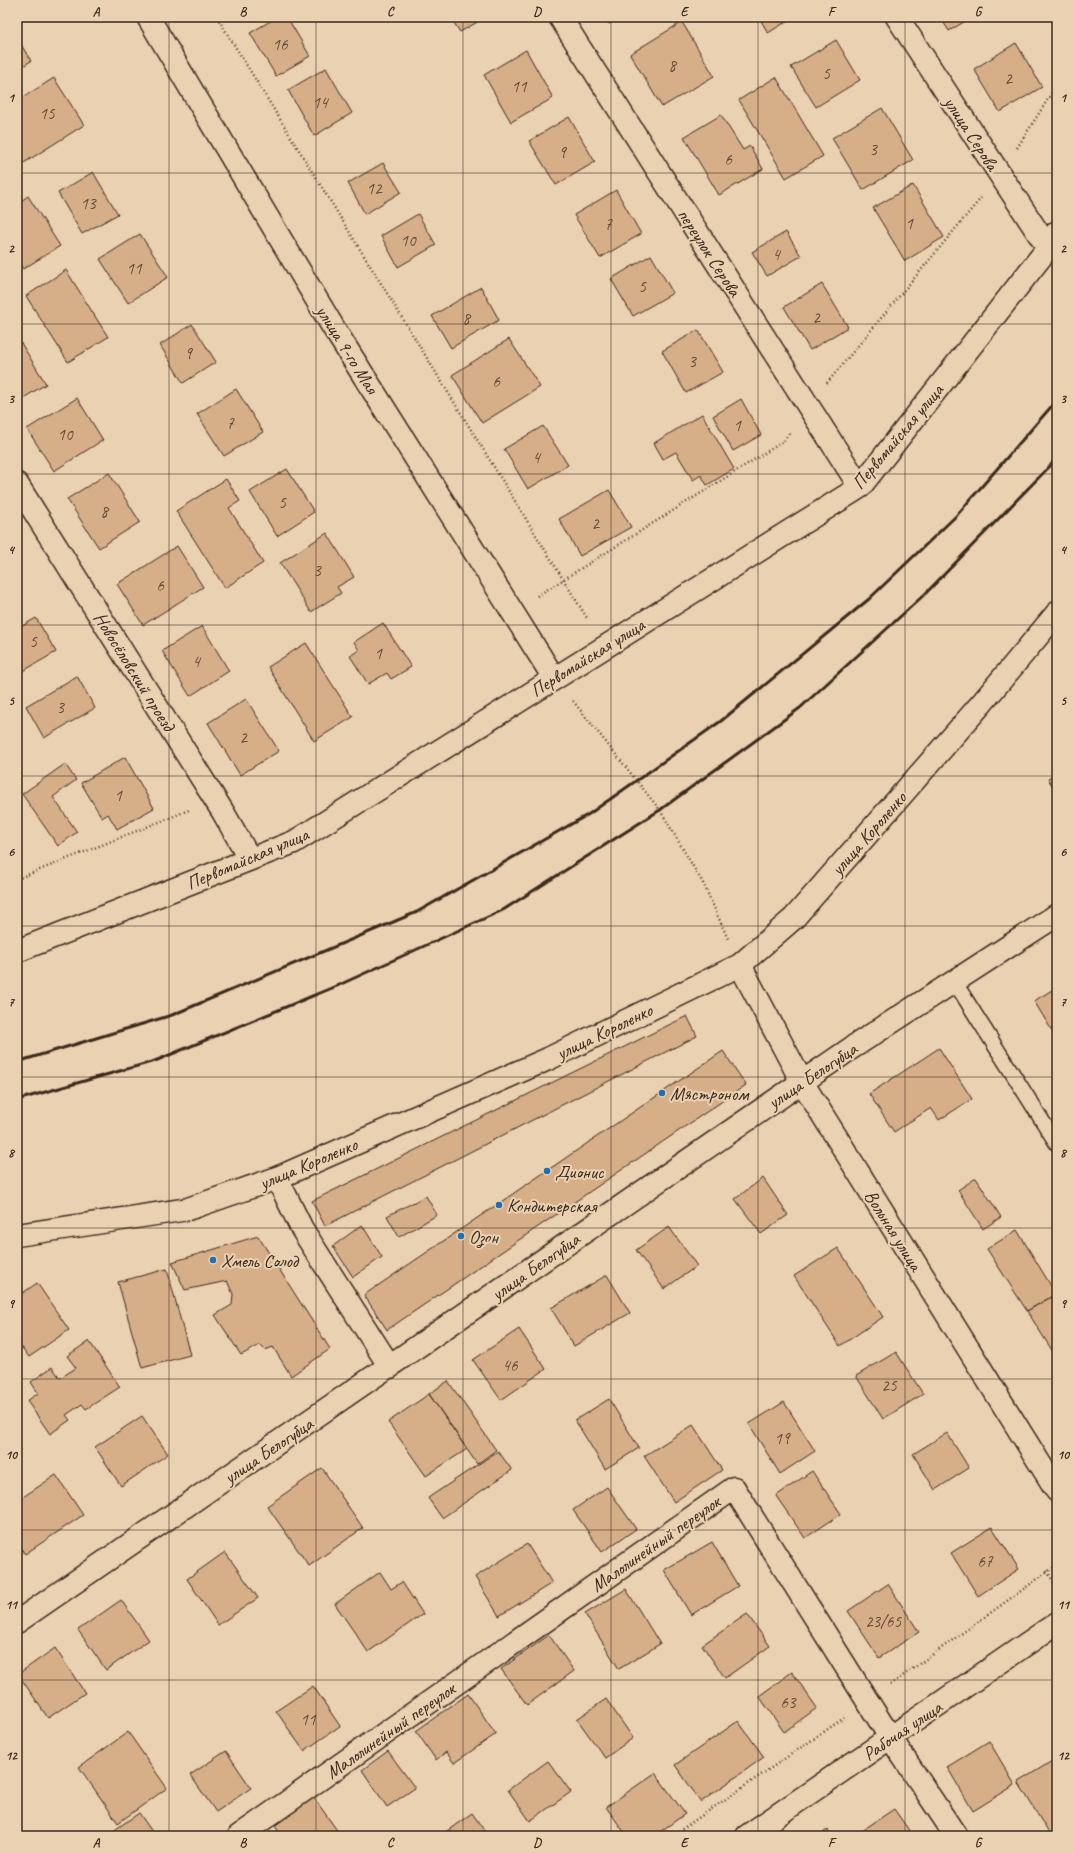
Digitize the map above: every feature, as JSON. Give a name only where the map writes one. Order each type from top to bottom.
[{"type":"street","name":"улица 9-го Мая","points":[[148,17],[333,327],[554,678]]},
{"type":"street","name":"переулок Серова","points":[[560,17],[860,487]]},
{"type":"street","name":"улица Серова","points":[[897,17],[1052,240]]},
{"type":"street","name":"Первомайская улица","points":[[17,951],[294,842],[860,487],[1052,240]]},
{"type":"street","name":"Новосёловский проезд","points":[[17,484],[215,800],[250,859]]},
{"type":"street","name":"улица Короленко","points":[[17,1235],[188,1208],[277,1178],[548,1059],[740,965],[794,918],[982,703],[1057,613]]},
{"type":"street","name":"улица Белогубца","points":[[17,1622],[390,1367],[853,1046],[1057,916]]},
{"type":"street","name":"Вольная улица","points":[[740,965],[802,1082],[1057,1491]]},
{"type":"street","points":[[277,1178],[302,1230],[390,1367]]},
{"type":"street","name":"Малолинейный переулок","points":[[239,1836],[734,1488],[890,1738],[956,1836]]},
{"type":"street","name":"Рабочая улица","points":[[747,1836],[1057,1623]]},
{"type":"lane","points":[[954,982],[1057,1144]]},
{"type":"path","points":[[217,17],[587,618]]},
{"type":"path","points":[[554,678],[660,810],[704,885],[740,965]]},
{"type":"path","points":[[17,879],[215,800]]},
{"type":"path","points":[[1047,1571],[1057,1588]]},
{"type":"building","points":[[277,17],[287,17],[310,56],[276,76],[250,33]]},
{"type":"building","points":[[450,17],[486,17],[460,32]]},
{"type":"building","points":[[605,17],[621,17],[609,24]]},
{"type":"building","points":[[759,17],[794,17],[768,33]]},
{"type":"building","points":[[940,17],[972,17],[949,31]]},
{"type":"building","points":[[682,22],[714,76],[662,107],[630,54]]},
{"type":"building","points":[[17,38],[31,61],[17,70]]},
{"type":"building","points":[[836,40],[860,80],[816,107],[791,67]]},
{"type":"building","points":[[1016,43],[1042,87],[1000,112],[974,69]]},
{"type":"building","points":[[526,50],[553,98],[511,122],[484,75]]},
{"type":"building","points":[[326,68],[352,113],[314,136],[288,90]]},
{"type":"building","points":[[776,77],[823,156],[786,178],[739,100]]},
{"type":"building","points":[[54,78],[84,125],[19,166],[17,164],[17,101]]},
{"type":"building","points":[[882,108],[913,160],[863,190],[832,138]]},
{"type":"building","points":[[721,115],[743,150],[750,146],[763,169],[719,195],[684,137]]},
{"type":"building","points":[[569,117],[595,162],[556,185],[529,141]]},
{"type":"building","points":[[383,163],[401,192],[365,214],[348,183]]},
{"type":"building","points":[[93,172],[118,214],[82,234],[58,193]]},
{"type":"building","points":[[913,185],[944,237],[905,261],[873,208]]},
{"type":"building","points":[[616,190],[641,234],[600,258],[574,215]]},
{"type":"building","points":[[28,196],[60,246],[23,269],[17,260],[17,204]]},
{"type":"building","points":[[418,214],[436,245],[398,267],[381,236]]},
{"type":"building","points":[[786,232],[801,256],[767,276],[752,252]]},
{"type":"building","points":[[140,234],[168,277],[128,303],[100,259]]},
{"type":"building","points":[[651,255],[673,293],[633,316],[611,279]]},
{"type":"building","points":[[66,270],[108,337],[68,362],[26,296]]},
{"type":"building","points":[[822,284],[848,327],[810,350],[784,307]]},
{"type":"building","points":[[481,287],[499,320],[451,348],[432,316]]},
{"type":"building","points":[[192,324],[216,362],[183,383],[160,345]]},
{"type":"building","points":[[698,330],[723,372],[686,393],[662,351]]},
{"type":"building","points":[[509,339],[540,387],[482,423],[452,375]]},
{"type":"building","points":[[21,343],[46,384],[17,402],[17,345]]},
{"type":"building","points":[[236,389],[263,432],[224,456],[197,414]]},
{"type":"building","points":[[77,398],[103,440],[54,471],[27,429]]},
{"type":"building","points":[[741,399],[761,435],[733,451],[713,416]]},
{"type":"building","points":[[702,414],[734,469],[707,485],[701,475],[693,480],[676,452],[663,459],[654,443]]},
{"type":"building","points":[[543,426],[568,465],[528,489],[504,449]]},
{"type":"building","points":[[287,469],[314,512],[277,536],[250,492]]},
{"type":"building","points":[[109,473],[140,522],[99,548],[67,499]]},
{"type":"building","points":[[226,479],[240,501],[229,508],[263,563],[225,588],[176,511]]},
{"type":"building","points":[[609,490],[631,527],[580,556],[559,519]]},
{"type":"building","points":[[327,533],[354,577],[337,587],[341,593],[311,612],[280,563]]},
{"type":"building","points":[[177,546],[203,587],[143,625],[117,584]]},
{"type":"building","points":[[36,618],[56,652],[18,674],[17,629]]},
{"type":"building","points":[[383,623],[411,667],[391,679],[387,673],[368,684],[350,656],[359,650],[354,642]]},
{"type":"building","points":[[202,626],[229,671],[190,696],[162,651]]},
{"type":"building","points":[[306,643],[353,717],[314,741],[268,667]]},
{"type":"building","points":[[77,676],[95,708],[44,738],[26,706]]},
{"type":"building","points":[[246,699],[279,751],[240,775],[208,723]]},
{"type":"building","points":[[125,757],[154,808],[117,829],[108,814],[102,818],[81,783]]},
{"type":"building","points":[[65,764],[76,780],[53,797],[77,832],[58,846],[22,794]]},
{"type":"building","points":[[1057,774],[1057,793],[1048,779]]},
{"type":"building","points":[[1057,987],[1057,1039],[1034,1001]]},
{"type":"building","points":[[687,1016],[697,1036],[325,1226],[312,1201]]},
{"type":"building","points":[[939,1048],[972,1099],[939,1120],[931,1108],[894,1132],[869,1094]]},
{"type":"building","points":[[723,1051],[746,1085],[387,1330],[364,1295]]},
{"type":"building","points":[[763,1178],[788,1215],[761,1234],[735,1199]]},
{"type":"building","points":[[976,1178],[1001,1217],[983,1229],[958,1190]]},
{"type":"building","points":[[426,1196],[437,1215],[399,1237],[387,1216]]},
{"type":"building","points":[[362,1225],[382,1257],[353,1277],[333,1246]]},
{"type":"building","points":[[669,1227],[697,1266],[664,1289],[636,1250]]},
{"type":"building","points":[[1017,1230],[1056,1294],[1027,1311],[987,1249]]},
{"type":"building","points":[[258,1236],[330,1349],[291,1376],[273,1347],[265,1350],[260,1345],[241,1355],[215,1315],[232,1305],[233,1294],[227,1281],[185,1290],[172,1262]]},
{"type":"building","points":[[838,1248],[883,1317],[840,1346],[794,1276]]},
{"type":"building","points":[[167,1269],[190,1355],[142,1368],[118,1282]]},
{"type":"building","points":[[607,1275],[630,1313],[574,1346],[551,1308]]},
{"type":"building","points":[[37,1283],[69,1330],[29,1357],[17,1341],[17,1297]]},
{"type":"building","points":[[1051,1297],[1057,1305],[1057,1358],[1027,1311]]},
{"type":"building","points":[[519,1329],[546,1369],[501,1400],[473,1360]]},
{"type":"building","points":[[89,1341],[120,1387],[86,1409],[82,1404],[66,1415],[70,1420],[50,1434],[27,1401],[38,1393],[31,1382],[52,1367],[60,1378],[76,1368],[67,1356]]},
{"type":"building","points":[[896,1352],[923,1394],[883,1419],[856,1376]]},
{"type":"building","points":[[448,1381],[496,1450],[477,1464],[429,1394]]},
{"type":"building","points":[[429,1394],[467,1449],[426,1476],[388,1422]]},
{"type":"building","points":[[609,1399],[639,1448],[605,1469],[575,1420]]},
{"type":"building","points":[[784,1402],[815,1451],[780,1474],[749,1424]]},
{"type":"building","points":[[142,1416],[168,1454],[121,1486],[95,1447]]},
{"type":"building","points":[[693,1425],[722,1470],[674,1502],[644,1456]]},
{"type":"building","points":[[947,1433],[969,1468],[935,1490],[913,1454]]},
{"type":"building","points":[[498,1451],[512,1470],[442,1518],[428,1498]]},
{"type":"building","points":[[322,1468],[363,1528],[309,1566],[267,1506]]},
{"type":"building","points":[[812,1471],[841,1514],[805,1538],[776,1496]]},
{"type":"building","points":[[56,1475],[83,1515],[25,1554],[17,1543],[17,1528],[22,1524],[17,1517],[17,1501]]},
{"type":"building","points":[[607,1487],[636,1529],[602,1552],[573,1510]]},
{"type":"building","points":[[992,1527],[1019,1569],[978,1596],[951,1553]]},
{"type":"building","points":[[712,1542],[738,1586],[691,1615],[664,1570]]},
{"type":"building","points":[[527,1544],[552,1583],[499,1616],[475,1577]]},
{"type":"building","points":[[225,1552],[258,1598],[218,1625],[187,1579]]},
{"type":"building","points":[[380,1572],[391,1589],[402,1582],[423,1614],[368,1652],[335,1604]]},
{"type":"building","points":[[888,1584],[919,1632],[879,1658],[848,1611]]},
{"type":"building","points":[[626,1589],[660,1644],[619,1669],[585,1614]]},
{"type":"building","points":[[121,1600],[149,1640],[106,1670],[78,1630]]},
{"type":"building","points":[[747,1614],[770,1646],[725,1678],[702,1645]]},
{"type":"building","points":[[549,1635],[574,1671],[527,1705],[501,1669]]},
{"type":"building","points":[[55,1648],[85,1693],[48,1718],[18,1674]]},
{"type":"building","points":[[792,1672],[817,1708],[784,1732],[759,1696]]},
{"type":"building","points":[[313,1686],[340,1726],[304,1751],[276,1711]]},
{"type":"building","points":[[468,1694],[496,1734],[454,1763],[446,1752],[436,1760],[416,1731]]},
{"type":"building","points":[[606,1699],[633,1738],[605,1758],[577,1719]]},
{"type":"building","points":[[738,1721],[764,1757],[701,1802],[675,1765]]},
{"type":"building","points":[[128,1732],[167,1788],[118,1823],[79,1767]]},
{"type":"building","points":[[989,1741],[1015,1785],[973,1811],[947,1767]]},
{"type":"building","points":[[226,1751],[251,1788],[216,1812],[190,1775]]},
{"type":"building","points":[[388,1751],[415,1788],[387,1807],[362,1770]]},
{"type":"building","points":[[1057,1758],[1057,1831],[1050,1835],[1018,1782]]},
{"type":"building","points":[[548,1761],[571,1792],[530,1821],[508,1790]]},
{"type":"building","points":[[655,1773],[685,1814],[654,1836],[627,1836],[606,1807]]},
{"type":"building","points":[[312,1795],[341,1836],[282,1836],[272,1822]]},
{"type":"building","points":[[894,1809],[913,1836],[854,1836]]},
{"type":"building","points":[[139,1813],[155,1836],[106,1836]]},
{"type":"building","points":[[472,1813],[488,1836],[440,1836]]},
{"type":"building","points":[[827,1830],[832,1836],[819,1836]]},
{"type":"railway","points":[[17,1062],[172,1015],[417,912],[589,814],[721,721],[869,599],[956,516],[1057,400]]},
{"type":"railway","points":[[17,1100],[155,1061],[339,985],[503,910],[660,810],[800,708],[925,594],[1051,465],[1057,457]]},
{"type":"place","name":"Мястроном","points":[[662,1093]]},
{"type":"place","name":"Дионис","points":[[547,1171]]},
{"type":"place","name":"Кондитерская","points":[[499,1205]]},
{"type":"place","name":"Озон","points":[[461,1236]]},
{"type":"place","name":"Хмель Солод","points":[[213,1260]]}]
